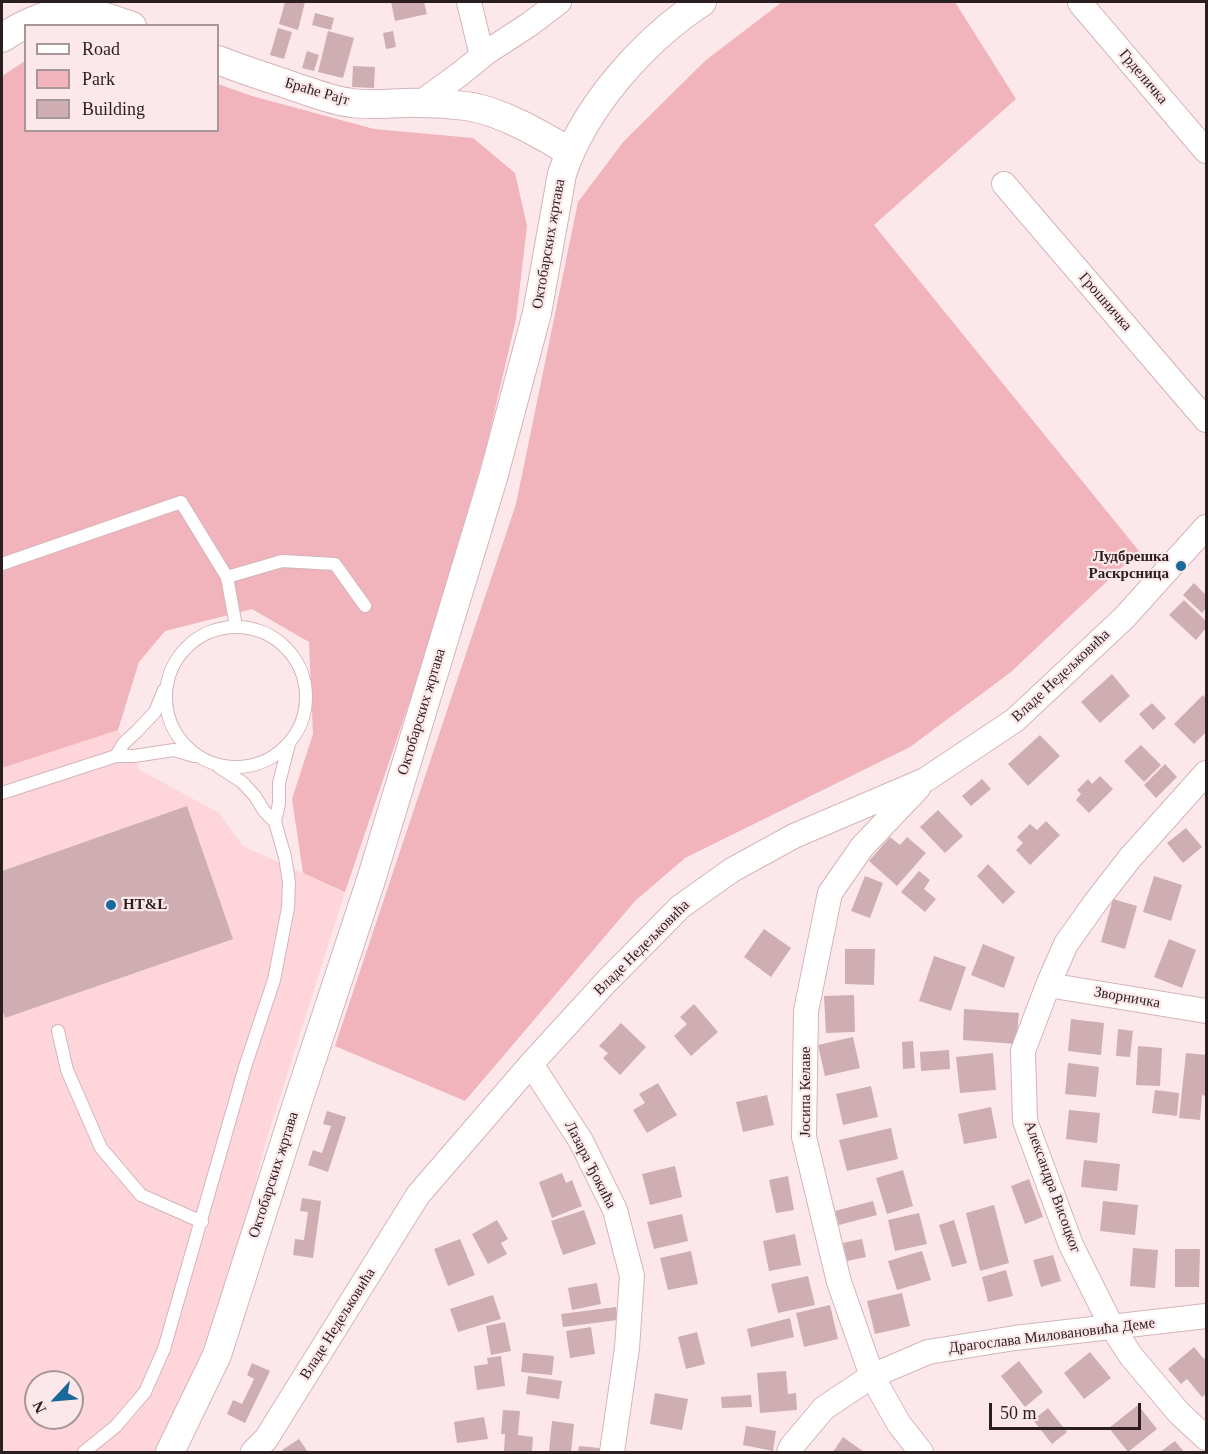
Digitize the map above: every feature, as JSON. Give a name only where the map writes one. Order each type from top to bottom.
[{"type":"street","points":[[469,2],[473,63],[464,84],[474,108]]},
{"type":"street","points":[[420,103],[473,63],[528,13],[559,2]]},
{"type":"street","name":"Октобарских жртава","points":[[170,1452],[217,1355],[371,880],[493,478],[537,313],[562,174],[570,152],[587,119],[609,89],[646,47],[702,2]]},
{"type":"street","name":"Грделичка","points":[[1080,3],[1206,151]]},
{"type":"street","points":[[28,24],[51,15],[84,12],[125,24]]},
{"type":"street","points":[[2,38],[24,26]]},
{"type":"street","name":"Браће Рајт","points":[[219,60],[333,99],[352,103],[468,106],[519,124],[570,152]]},
{"type":"street","name":"Грошничка","points":[[1004,184],[1206,420]]},
{"type":"street","name":"Владе Недељковића","points":[[253,1452],[266,1439],[418,1195],[531,1064],[606,982],[680,907],[732,870],[794,836],[925,780],[1016,720],[1124,618],[1206,527]]},
{"type":"street","name":"Александра Висоцког","points":[[1206,773],[1130,858],[1066,944],[1023,1051],[1025,1122],[1071,1245],[1112,1328],[1131,1356],[1179,1413],[1206,1437]]},
{"type":"street","name":"Јосипа Келаве","points":[[921,1452],[899,1424],[872,1376],[840,1282],[804,1137],[806,1011],[830,892],[862,847],[925,780]]},
{"type":"street","name":"Зворничка","points":[[1048,985],[1206,1011]]},
{"type":"street","name":"Лазара Ђокића","points":[[531,1064],[581,1141],[615,1210],[632,1276],[627,1348],[612,1452]]},
{"type":"street","name":"Драгослава Миловановића Деме","points":[[789,1452],[824,1408],[872,1376],[928,1352],[1015,1338],[1206,1316]]},
{"type":"lane","points":[[2,564],[181,502],[227,577],[236,626]]},
{"type":"lane","points":[[227,577],[282,561],[335,564],[365,606]]},
{"type":"lane","points":[[116,756],[124,743],[155,712],[172,668],[190,644],[216,629],[236,626],[256,629],[274,638],[290,651],[300,668],[306,687],[306,707],[300,727],[289,744],[274,757],[256,765],[236,768],[216,765]]},
{"type":"lane","points":[[166,687],[166,707],[171,726],[182,743],[198,756]]},
{"type":"lane","points":[[84,1452],[116,1426],[145,1392],[164,1349],[245,1067],[274,980],[288,908],[289,882],[285,856],[275,822],[279,803],[279,783],[289,744]]},
{"type":"lane","points":[[2,793],[116,756],[134,756],[174,750],[198,756],[242,782],[275,822]]},
{"type":"lane","points":[[58,1031],[67,1070],[101,1149],[141,1194],[202,1222]]},
{"type":"shaded area","points":[[118,730],[140,770],[219,813],[243,846],[345,892],[266,1141],[229,1289],[189,1388],[154,1452],[2,1452],[2,768]]},
{"type":"green space","points":[[782,2],[955,2],[1016,99],[874,225],[1139,551],[1011,672],[910,747],[685,858],[635,901],[465,1101],[335,1046],[516,504],[578,202],[624,141],[706,60]]},
{"type":"green space","points":[[24,62],[24,132],[219,132],[219,84],[252,96],[374,129],[473,138],[515,173],[527,226],[516,319],[486,448],[425,656],[345,892],[303,873],[292,799],[313,734],[309,642],[252,609],[165,631],[139,662],[118,730],[2,768],[2,76]]},
{"type":"building","points":[[285,2],[305,2],[298,30],[279,24]]},
{"type":"building","points":[[391,2],[424,2],[427,14],[395,21]]},
{"type":"building","points":[[315,13],[334,18],[331,30],[312,25]]},
{"type":"building","points":[[278,28],[292,32],[284,59],[270,55]]},
{"type":"building","points":[[328,31],[354,38],[343,78],[318,72]]},
{"type":"building","points":[[393,31],[396,47],[386,49],[383,33]]},
{"type":"building","points":[[307,51],[319,55],[314,71],[302,68]]},
{"type":"building","points":[[353,66],[375,67],[374,88],[352,87]]},
{"type":"building","points":[[1194,583],[1206,595],[1206,608],[1202,613],[1183,595]]},
{"type":"building","points":[[1184,600],[1206,621],[1206,628],[1196,640],[1169,615]]},
{"type":"building","points":[[1112,674],[1130,696],[1100,723],[1081,702]]},
{"type":"building","points":[[1203,695],[1206,699],[1206,732],[1194,744],[1174,724]]},
{"type":"building","points":[[1152,703],[1166,718],[1153,730],[1139,714]]},
{"type":"building","points":[[1040,735],[1060,756],[1028,786],[1008,764]]},
{"type":"building","points":[[1141,745],[1161,765],[1144,782],[1124,761]]},
{"type":"building","points":[[1165,764],[1177,777],[1156,798],[1144,785]]},
{"type":"building","points":[[1100,776],[1113,789],[1089,813],[1076,800],[1081,794],[1077,790],[1088,779],[1092,784]]},
{"type":"building","points":[[982,779],[991,789],[971,806],[962,796]]},
{"type":"building","name":"HT&L","points":[[187,806],[233,939],[5,1018],[2,1009],[2,871]]},
{"type":"building","points":[[938,810],[963,836],[945,853],[920,827]]},
{"type":"building","points":[[1046,821],[1060,835],[1030,865],[1016,850],[1023,843],[1017,837],[1030,824],[1037,830]]},
{"type":"building","points":[[1186,828],[1202,847],[1183,863],[1167,843]]},
{"type":"building","points":[[890,837],[900,845],[907,837],[926,853],[897,886],[869,861]]},
{"type":"building","points":[[988,864],[1015,892],[1003,904],[977,876]]},
{"type":"building","points":[[919,871],[930,880],[924,889],[936,899],[925,912],[901,892]]},
{"type":"building","points":[[865,876],[883,883],[870,918],[851,911]]},
{"type":"building","points":[[1154,876],[1182,885],[1171,921],[1143,912]]},
{"type":"building","points":[[1113,899],[1137,906],[1125,949],[1101,942]]},
{"type":"building","points":[[764,929],[791,948],[771,977],[744,957]]},
{"type":"building","points":[[1169,939],[1196,950],[1182,988],[1154,977]]},
{"type":"building","points":[[983,944],[1015,957],[1004,988],[971,975]]},
{"type":"building","points":[[845,949],[875,949],[874,985],[845,984]]},
{"type":"building","points":[[934,956],[966,967],[951,1011],[919,1001]]},
{"type":"building","points":[[854,995],[855,1032],[826,1033],[824,996]]},
{"type":"building","points":[[694,1004],[718,1032],[691,1056],[674,1036],[687,1024],[680,1017]]},
{"type":"building","points":[[964,1009],[1019,1013],[1016,1044],[963,1040]]},
{"type":"building","points":[[1071,1019],[1104,1023],[1101,1055],[1068,1051]]},
{"type":"building","points":[[621,1023],[646,1047],[620,1075],[603,1058],[608,1053],[599,1046]]},
{"type":"building","points":[[1118,1029],[1133,1031],[1130,1057],[1116,1056]]},
{"type":"building","points":[[853,1037],[860,1068],[825,1076],[818,1045]]},
{"type":"building","points":[[913,1041],[915,1068],[903,1069],[902,1042]]},
{"type":"building","points":[[1138,1046],[1162,1048],[1160,1086],[1136,1085]]},
{"type":"building","points":[[949,1050],[950,1069],[921,1071],[920,1052]]},
{"type":"building","points":[[993,1053],[996,1090],[960,1093],[956,1057]]},
{"type":"building","points":[[1186,1053],[1206,1055],[1206,1096],[1202,1095],[1200,1120],[1179,1118]]},
{"type":"building","points":[[1068,1063],[1099,1067],[1096,1097],[1065,1094]]},
{"type":"building","points":[[658,1083],[677,1115],[647,1133],[633,1110],[645,1103],[639,1094]]},
{"type":"building","points":[[871,1086],[878,1117],[843,1125],[836,1094]]},
{"type":"building","points":[[1155,1090],[1179,1093],[1177,1116],[1152,1113]]},
{"type":"building","points":[[767,1095],[774,1125],[743,1132],[736,1102]]},
{"type":"building","points":[[991,1107],[997,1138],[964,1144],[958,1114]]},
{"type":"building","points":[[1069,1110],[1100,1113],[1097,1143],[1066,1139]]},
{"type":"building","points":[[327,1111],[346,1117],[328,1172],[308,1165],[313,1150],[322,1153],[331,1126],[323,1124]]},
{"type":"building","points":[[891,1128],[898,1159],[847,1171],[839,1140]]},
{"type":"building","points":[[1084,1160],[1120,1164],[1117,1191],[1081,1187]]},
{"type":"building","points":[[675,1166],[682,1197],[650,1205],[642,1174]]},
{"type":"building","points":[[903,1170],[913,1206],[887,1214],[876,1178]]},
{"type":"building","points":[[562,1173],[566,1183],[572,1180],[582,1206],[552,1218],[539,1182]]},
{"type":"building","points":[[788,1176],[794,1210],[776,1213],[769,1180]]},
{"type":"building","points":[[1029,1179],[1043,1217],[1025,1224],[1011,1186]]},
{"type":"building","points":[[302,1198],[321,1201],[313,1258],[293,1255],[295,1239],[304,1240],[308,1212],[300,1211]]},
{"type":"building","points":[[873,1201],[877,1215],[839,1225],[835,1211]]},
{"type":"building","points":[[1103,1201],[1138,1205],[1135,1235],[1100,1231]]},
{"type":"building","points":[[994,1205],[1009,1263],[980,1271],[966,1213]]},
{"type":"building","points":[[584,1210],[596,1244],[563,1255],[551,1221]]},
{"type":"building","points":[[919,1213],[927,1244],[895,1251],[888,1220]]},
{"type":"building","points":[[682,1214],[688,1241],[654,1249],[647,1222]]},
{"type":"building","points":[[497,1220],[508,1239],[501,1243],[507,1254],[488,1264],[472,1234]]},
{"type":"building","points":[[954,1220],[967,1263],[952,1267],[939,1225]]},
{"type":"building","points":[[795,1234],[801,1265],[769,1271],[763,1241]]},
{"type":"building","points":[[460,1239],[475,1275],[448,1286],[434,1249]]},
{"type":"building","points":[[862,1239],[866,1257],[847,1261],[843,1243]]},
{"type":"building","points":[[1133,1248],[1158,1250],[1155,1288],[1130,1286]]},
{"type":"building","points":[[1175,1249],[1200,1249],[1199,1287],[1175,1287]]},
{"type":"building","points":[[691,1251],[698,1284],[668,1290],[660,1258]]},
{"type":"building","points":[[922,1251],[931,1280],[897,1290],[888,1261]]},
{"type":"building","points":[[1053,1255],[1061,1281],[1041,1287],[1033,1260]]},
{"type":"building","points":[[1006,1270],[1013,1296],[988,1302],[982,1277]]},
{"type":"building","points":[[808,1276],[815,1305],[778,1313],[771,1284]]},
{"type":"building","points":[[597,1283],[601,1304],[572,1310],[568,1288]]},
{"type":"building","points":[[902,1293],[910,1326],[875,1334],[867,1301]]},
{"type":"building","points":[[493,1295],[501,1319],[458,1332],[450,1309]]},
{"type":"building","points":[[830,1305],[838,1339],[804,1347],[796,1313]]},
{"type":"building","points":[[616,1307],[618,1320],[563,1327],[561,1314]]},
{"type":"building","points":[[790,1318],[794,1337],[751,1347],[747,1329]]},
{"type":"building","points":[[505,1322],[511,1351],[491,1355],[486,1326]]},
{"type":"building","points":[[591,1327],[595,1354],[570,1358],[566,1331]]},
{"type":"building","points":[[697,1332],[705,1364],[686,1369],[678,1337]]},
{"type":"building","points":[[1194,1347],[1204,1359],[1206,1357],[1206,1394],[1202,1397],[1187,1379],[1181,1384],[1168,1369]]},
{"type":"building","points":[[1090,1352],[1111,1378],[1084,1399],[1064,1373]]},
{"type":"building","points":[[523,1353],[554,1356],[552,1375],[521,1372]]},
{"type":"building","points":[[501,1356],[505,1386],[477,1390],[474,1366],[488,1364],[487,1358]]},
{"type":"building","points":[[1019,1361],[1043,1392],[1025,1407],[1001,1376]]},
{"type":"building","points":[[252,1363],[270,1371],[245,1423],[227,1414],[233,1400],[242,1404],[254,1379],[247,1375]]},
{"type":"building","points":[[786,1371],[788,1394],[796,1393],[797,1410],[760,1413],[757,1373]]},
{"type":"building","points":[[528,1376],[562,1381],[559,1399],[526,1394]]},
{"type":"building","points":[[655,1393],[688,1399],[682,1430],[650,1424]]},
{"type":"building","points":[[751,1395],[752,1407],[722,1408],[721,1397]]},
{"type":"building","points":[[1138,1405],[1157,1429],[1128,1452],[1109,1428]]},
{"type":"building","points":[[1048,1408],[1067,1432],[1052,1444],[1033,1420]]},
{"type":"building","points":[[503,1410],[520,1411],[518,1435],[533,1437],[532,1452],[504,1452],[505,1434],[501,1434]]},
{"type":"building","points":[[484,1417],[488,1439],[457,1443],[454,1422]]},
{"type":"building","points":[[552,1421],[574,1424],[571,1452],[549,1452]]},
{"type":"building","points":[[746,1426],[776,1431],[773,1451],[743,1445]]},
{"type":"building","points":[[843,1437],[864,1452],[833,1452]]},
{"type":"building","points":[[299,1439],[308,1452],[284,1452],[282,1450]]},
{"type":"building","points":[[1175,1441],[1184,1452],[1160,1452]]},
{"type":"building","points":[[579,1446],[600,1448],[600,1452],[578,1452]]},
{"type":"place","name":"Лудбрешка Раскрсница","points":[[1181,566]]},
{"type":"place","name":"HT&L","points":[[111,905]]}]
